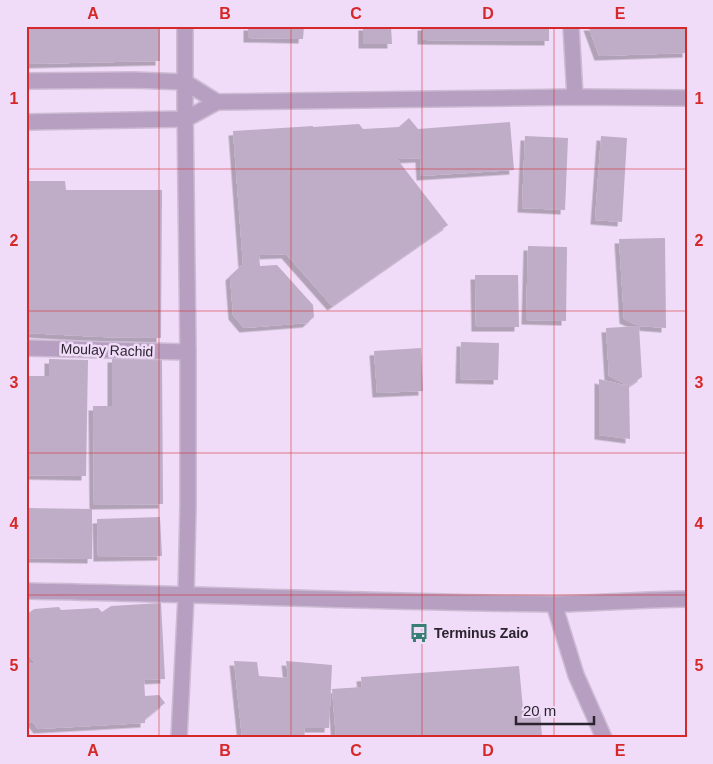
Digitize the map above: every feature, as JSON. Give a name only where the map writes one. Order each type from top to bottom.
[{"type":"street","points":[[179,738],[186,596],[188,352],[186,26]]},
{"type":"street","points":[[571,26],[574,97]]},
{"type":"street","points":[[26,81],[134,80],[185,82],[217,102]]},
{"type":"street","points":[[26,122],[186,119],[217,102],[574,97],[687,98]]},
{"type":"street","name":"Moulay Rachid","points":[[26,348],[188,352]]},
{"type":"street","points":[[26,591],[370,601],[554,604],[687,599]]},
{"type":"street","points":[[554,604],[576,675],[604,738]]},
{"type":"building","points":[[26,26],[160,26],[160,61],[26,64]]},
{"type":"building","points":[[248,26],[304,26],[303,39],[248,38]]},
{"type":"building","points":[[363,26],[391,26],[392,44],[363,44]]},
{"type":"building","points":[[422,26],[549,26],[549,41],[422,40]]},
{"type":"building","points":[[588,26],[687,26],[687,53],[599,56]]},
{"type":"building","points":[[409,118],[418,129],[510,122],[514,170],[421,176],[420,158],[397,159],[448,225],[332,306],[286,254],[259,255],[260,266],[277,265],[313,305],[314,317],[307,323],[244,328],[233,315],[230,276],[243,264],[233,131],[359,124],[363,129],[399,127]]},
{"type":"building","points":[[525,136],[568,138],[565,210],[522,208]]},
{"type":"building","points":[[601,136],[627,138],[622,222],[595,220]]},
{"type":"building","points":[[26,181],[65,181],[66,190],[162,190],[161,338],[26,333]]},
{"type":"building","points":[[665,238],[666,328],[639,326],[624,319],[619,239]]},
{"type":"building","points":[[528,246],[567,247],[566,321],[526,320]]},
{"type":"building","points":[[475,275],[518,275],[519,327],[476,327]]},
{"type":"building","points":[[639,326],[642,377],[629,386],[609,376],[606,328]]},
{"type":"building","points":[[461,342],[499,343],[498,380],[460,379]]},
{"type":"building","points":[[421,348],[423,391],[377,393],[374,351]]},
{"type":"building","points":[[112,358],[162,358],[163,504],[94,505],[93,406],[112,406]]},
{"type":"building","points":[[49,359],[88,360],[86,476],[26,475],[26,376],[49,376]]},
{"type":"building","points":[[599,379],[629,386],[630,439],[599,435]]},
{"type":"building","points":[[26,508],[92,509],[92,559],[26,558]]},
{"type":"building","points":[[160,517],[162,556],[98,557],[97,519]]},
{"type":"building","points":[[161,603],[165,679],[144,680],[145,696],[159,695],[165,703],[145,719],[145,723],[38,729],[32,721],[26,725],[26,664],[35,663],[26,652],[26,615],[34,609],[59,607],[61,610],[98,608],[102,612],[111,606]]},
{"type":"building","points":[[234,661],[257,662],[259,676],[288,678],[286,661],[332,665],[329,728],[304,728],[305,738],[242,738]]},
{"type":"building","points":[[519,666],[523,709],[540,707],[542,738],[336,738],[332,689],[362,687],[361,677]]},
{"type":"place","name":"Terminus Zaio","points":[[419,633]]}]
